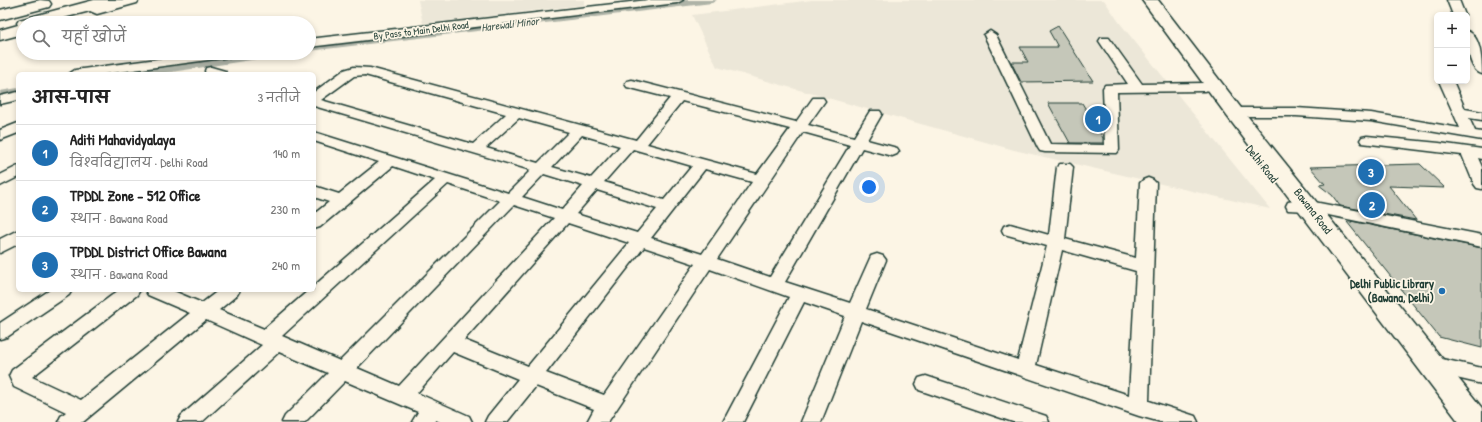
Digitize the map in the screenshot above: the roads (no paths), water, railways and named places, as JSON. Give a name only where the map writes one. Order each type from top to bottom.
[{"type":"main road","points":[[0,9],[36,0]]},
{"type":"main road","points":[[0,15],[57,0]]},
{"type":"main road","points":[[51,16],[112,0]]},
{"type":"main road","points":[[70,16],[131,0]]},
{"type":"main road","name":"Delhi Road","points":[[1139,0],[1204,87],[1302,206],[1424,364],[1460,422]]},
{"type":"main road","name":"Bawana Road","points":[[1150,0],[1302,206]]},
{"type":"main road","points":[[0,30],[16,25]]},
{"type":"main road","points":[[0,35],[16,31]]},
{"type":"main road","points":[[1424,364],[1476,422]]},
{"type":"street","name":"By Pass to Main Delhi Road","points":[[316,42],[677,0]]},
{"type":"street","points":[[1453,0],[1458,12]]},
{"type":"street","points":[[990,36],[1045,148],[1112,150],[1110,88],[1204,87]]},
{"type":"street","points":[[1105,41],[1138,88]]},
{"type":"street","points":[[1470,42],[1482,70]]},
{"type":"street","points":[[89,72],[178,60]]},
{"type":"street","points":[[316,97],[349,73],[359,71],[517,112],[761,180]]},
{"type":"street","points":[[1470,71],[1482,73]]},
{"type":"street","points":[[632,84],[892,151]]},
{"type":"street","points":[[1447,84],[1460,112],[1475,135]]},
{"type":"street","points":[[0,88],[16,85]]},
{"type":"street","points":[[0,100],[16,96]]},
{"type":"street","points":[[402,396],[595,184],[635,144],[679,96]]},
{"type":"street","points":[[450,344],[531,376],[602,414],[797,127],[818,101]]},
{"type":"street","points":[[316,103],[595,184],[668,207]]},
{"type":"street","points":[[475,150],[517,112]]},
{"type":"street","points":[[1234,112],[1296,112],[1365,116],[1475,135]]},
{"type":"street","points":[[1460,112],[1482,116]]},
{"type":"street","points":[[775,284],[875,114]]},
{"type":"street","points":[[0,136],[16,128]]},
{"type":"street","points":[[292,422],[343,372],[579,130]]},
{"type":"street","points":[[316,137],[705,261],[1026,370],[1188,422]]},
{"type":"street","points":[[1367,140],[1482,154]]},
{"type":"street","points":[[1467,151],[1482,184]]},
{"type":"street","points":[[316,221],[391,160]]},
{"type":"street","points":[[495,422],[702,163]]},
{"type":"street","points":[[1026,370],[1056,242],[1066,167]]},
{"type":"street","points":[[0,182],[16,172]]},
{"type":"street","points":[[188,422],[446,178]]},
{"type":"street","points":[[1139,407],[1148,183]]},
{"type":"street","points":[[316,192],[341,201]]},
{"type":"street","points":[[1302,206],[1482,241]]},
{"type":"street","points":[[1010,230],[1144,267]]},
{"type":"street","points":[[0,247],[16,237]]},
{"type":"street","points":[[811,422],[877,260]]},
{"type":"street","points":[[0,332],[60,292]]},
{"type":"street","points":[[128,292],[19,376],[21,381],[75,416],[229,292]]},
{"type":"street","points":[[159,292],[402,396],[427,416],[462,422]]},
{"type":"street","points":[[733,422],[800,293]]},
{"type":"street","points":[[1424,364],[1482,376]]},
{"type":"street","points":[[926,384],[1039,422]]},
{"type":"waterway","name":"Harewali Minor","points":[[316,47],[712,0]]},
{"type":"waterway","name":"Harewali Minor","points":[[147,72],[225,60]]},
{"type":"waterway","name":"Harewali Minor","points":[[0,95],[16,92]]},
{"type":"place","name":"Aditi Mahavidyalaya","points":[[1098,119]]},
{"type":"place","name":"TPDDL District Office Bawana","points":[[1371,172]]},
{"type":"place","name":"TPDDL Zone - 512 Office","points":[[1372,205]]},
{"type":"place","name":"Delhi Public Library (Bawana, Delhi)","points":[[1442,291]]}]
